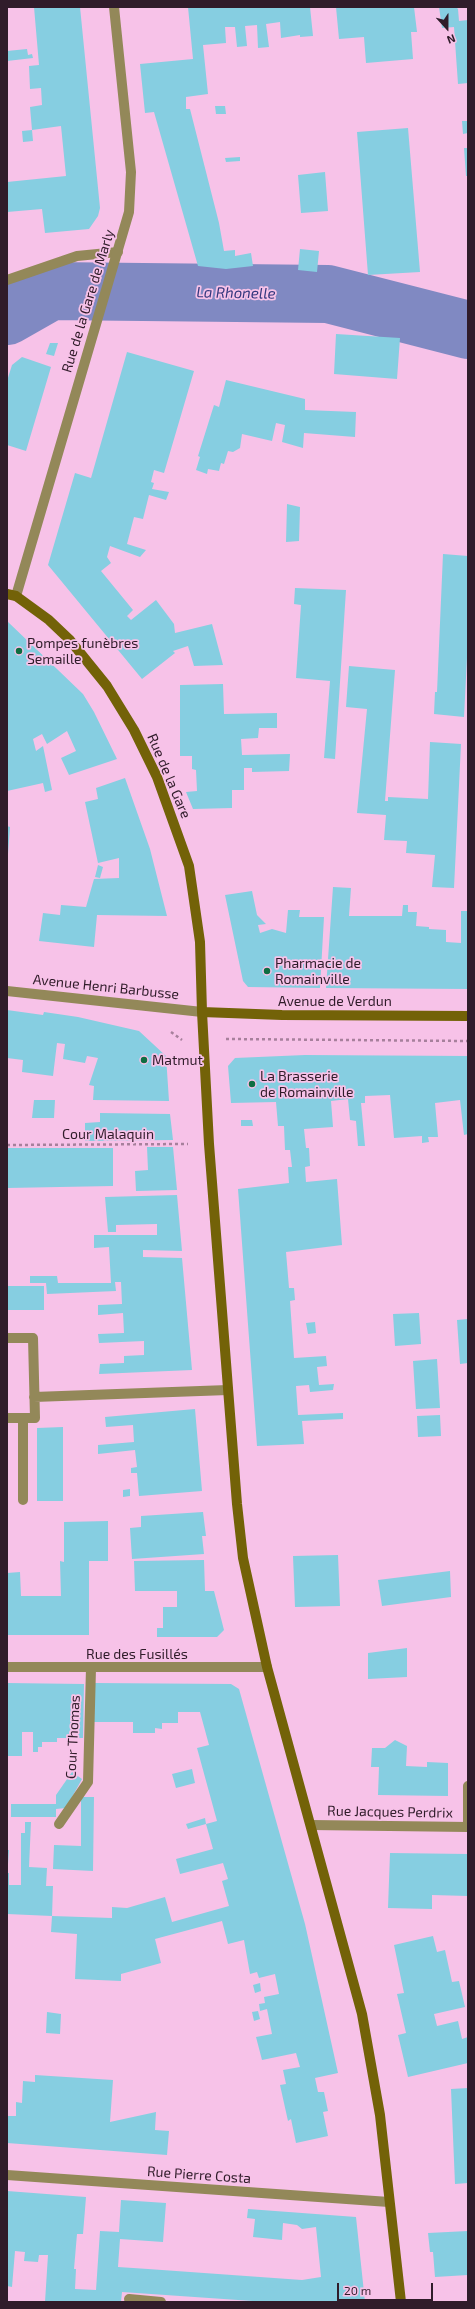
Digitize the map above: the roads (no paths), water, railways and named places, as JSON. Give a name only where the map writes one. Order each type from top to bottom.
[{"type":"main road","name":"Rue de la Gare","points":[[11,595],[49,620],[89,663],[121,708],[157,777],[182,842],[194,892],[200,942],[209,1144],[243,1558],[267,1667],[363,2020],[380,2116],[401,2302]]},
{"type":"main road","name":"Avenue de Verdun","points":[[202,1012],[282,1015],[468,1016]]},
{"type":"street","name":"Rue de la Gare de Marly","points":[[11,595],[112,267],[118,252],[129,212],[131,172],[114,7]]},
{"type":"street","points":[[7,280],[77,256],[118,252]]},
{"type":"street","name":"Avenue Henri Barbusse","points":[[7,991],[202,1012]]},
{"type":"street","points":[[7,1338],[33,1338],[35,1418],[7,1418]]},
{"type":"street","points":[[34,1397],[228,1390]]},
{"type":"street","points":[[23,1418],[23,1500]]},
{"type":"street","name":"Rue des Fusillés","points":[[7,1667],[267,1667]]},
{"type":"street","name":"Cour Thomas","points":[[59,1824],[88,1782],[91,1668]]},
{"type":"street","points":[[468,1786],[468,1827]]},
{"type":"street","name":"Rue Jacques Perdrix","points":[[311,1826],[468,1827]]},
{"type":"street","name":"Rue Pierre Costa","points":[[7,2175],[389,2202]]},
{"type":"street","points":[[129,2299],[161,2302]]},
{"type":"waterway","name":"La Rhonelle","points":[[7,316],[51,291],[328,294],[468,330]]},
{"type":"place","name":"Pompes funèbres Semaille","points":[[19,651]]},
{"type":"place","name":"Pharmacie de Romainville","points":[[267,971]]},
{"type":"place","name":"Matmut","points":[[144,1060]]},
{"type":"place","name":"La Brasserie de Romainville","points":[[252,1084]]}]
